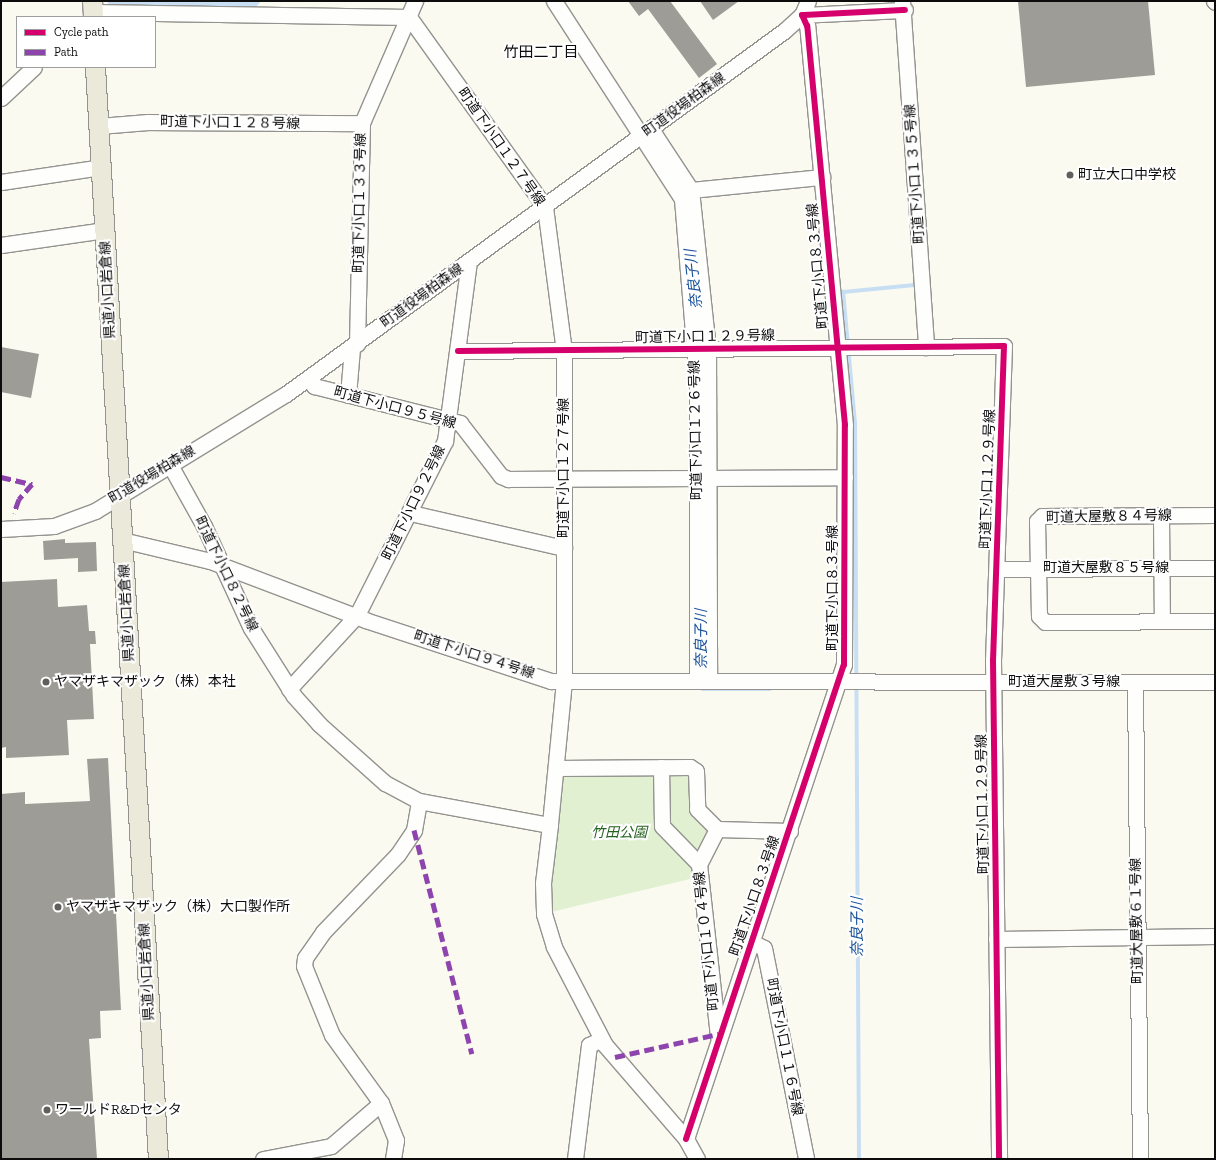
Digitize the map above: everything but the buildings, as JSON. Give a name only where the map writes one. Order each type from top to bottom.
[{"type":"main road","name":"県道小口岩倉線","points":[[95,68],[158,1159]]},
{"type":"street","name":"町道下小口１３３号線","points":[[348,395],[354,346],[362,123],[415,1]]},
{"type":"street","name":"町道下小口１２６号線","points":[[554,1],[646,132],[682,199],[702,350],[703,681]]},
{"type":"street","name":"町道役場柏森線","points":[[1,529],[64,523],[95,511],[119,494],[170,465],[309,379],[545,207],[802,15],[808,1]]},
{"type":"street","points":[[802,15],[903,5]]},
{"type":"street","name":"町道下小口１３５号線","points":[[903,5],[926,347]]},
{"type":"street","points":[[92,10],[409,17]]},
{"type":"street","name":"町道下小口８３号線","points":[[686,1139],[840,682],[845,649],[845,477],[838,348],[807,26],[802,15]]},
{"type":"street","name":"町道下小口１２７号線","points":[[409,17],[545,207],[564,351],[564,681],[550,825]]},
{"type":"street","points":[[1,98],[33,68]]},
{"type":"street","name":"町道下小口１２８号線","points":[[99,126],[148,122],[362,123]]},
{"type":"street","points":[[646,132],[691,190],[702,350]]},
{"type":"street","points":[[1,182],[101,167]]},
{"type":"street","points":[[691,190],[822,177]]},
{"type":"street","points":[[1,245],[104,230]]},
{"type":"street","name":"町道下小口９２号線","points":[[289,689],[357,615],[445,441],[450,420],[469,262]]},
{"type":"street","name":"町道下小口１２９号線","points":[[458,350],[702,350],[1004,346],[994,682],[998,1159]]},
{"type":"street","name":"町道下小口９５号線","points":[[309,379],[314,386],[460,423],[501,476],[508,479],[845,477]]},
{"type":"street","name":"町道下小口８２号線","points":[[170,465],[204,526],[220,565],[251,628],[289,689],[319,724],[385,783],[419,802],[550,825]]},
{"type":"street","points":[[410,512],[564,548]]},
{"type":"street","name":"町道大屋敷８４号線","points":[[1215,515],[1042,516],[1037,521],[1039,616],[1045,622],[1215,621]]},
{"type":"street","points":[[1161,516],[1162,621]]},
{"type":"street","name":"町道下小口９４号線","points":[[122,540],[220,565],[357,615],[551,681],[840,682]]},
{"type":"street","name":"町道大屋敷８５号線","points":[[997,569],[1215,568]]},
{"type":"street","name":"町道大屋敷３号線","points":[[840,682],[1215,682]]},
{"type":"street","name":"町道大屋敷６１号線","points":[[1135,682],[1140,1159]]},
{"type":"street","points":[[661,767],[662,826],[699,864],[717,829]]},
{"type":"street","points":[[556,768],[690,767],[696,771],[697,809],[717,829],[790,831]]},
{"type":"street","points":[[393,1159],[396,1140],[381,1103],[332,1035],[307,976],[305,958],[352,898],[398,854],[414,830],[419,802]]},
{"type":"street","points":[[550,825],[543,883],[544,914],[565,972],[602,1039],[686,1139],[697,1159]]},
{"type":"street","name":"町道下小口１０４号線","points":[[699,864],[719,1041]]},
{"type":"street","points":[[996,939],[1215,936]]},
{"type":"street","name":"町道下小口１１６号線","points":[[752,942],[764,948],[806,1159]]},
{"type":"street","points":[[576,1159],[589,1046],[602,1039]]},
{"type":"street","points":[[263,1159],[331,1146],[381,1103]]},
{"type":"green space","name":"竹田公園","points":[[688,771],[710,835],[694,878],[551,912],[551,878],[562,775]]},
{"type":"water","points":[[108,1],[261,1],[256,7],[108,5]]},
{"type":"waterway","name":"奈良子川","points":[[859,1159],[855,423],[843,292],[915,285],[915,281]]},
{"type":"waterway","name":"奈良子川","points":[[703,683],[703,689],[770,689]]},
{"type":"marked path","points":[[1,477],[32,484],[19,499],[14,513]]},
{"type":"marked path","points":[[414,830],[472,1054]]},
{"type":"marked path","points":[[615,1057],[718,1034]]},
{"type":"cycle path","points":[[686,1139],[844,665],[845,425],[807,26],[802,15],[905,10]]},
{"type":"cycle path","points":[[458,351],[1004,346],[993,660],[999,1159]]},
{"type":"place","name":"町立大口中学校","points":[[1070,175]]},
{"type":"place","name":"ヤマザキマザック（株）本社","points":[[46,682]]},
{"type":"place","name":"ヤマザキマザック（株）大口製作所","points":[[58,907]]},
{"type":"place","name":"ワールドR&Dセンタ","points":[[47,1110]]},
{"type":"district","name":"竹田二丁目","points":[[541,53]]}]
